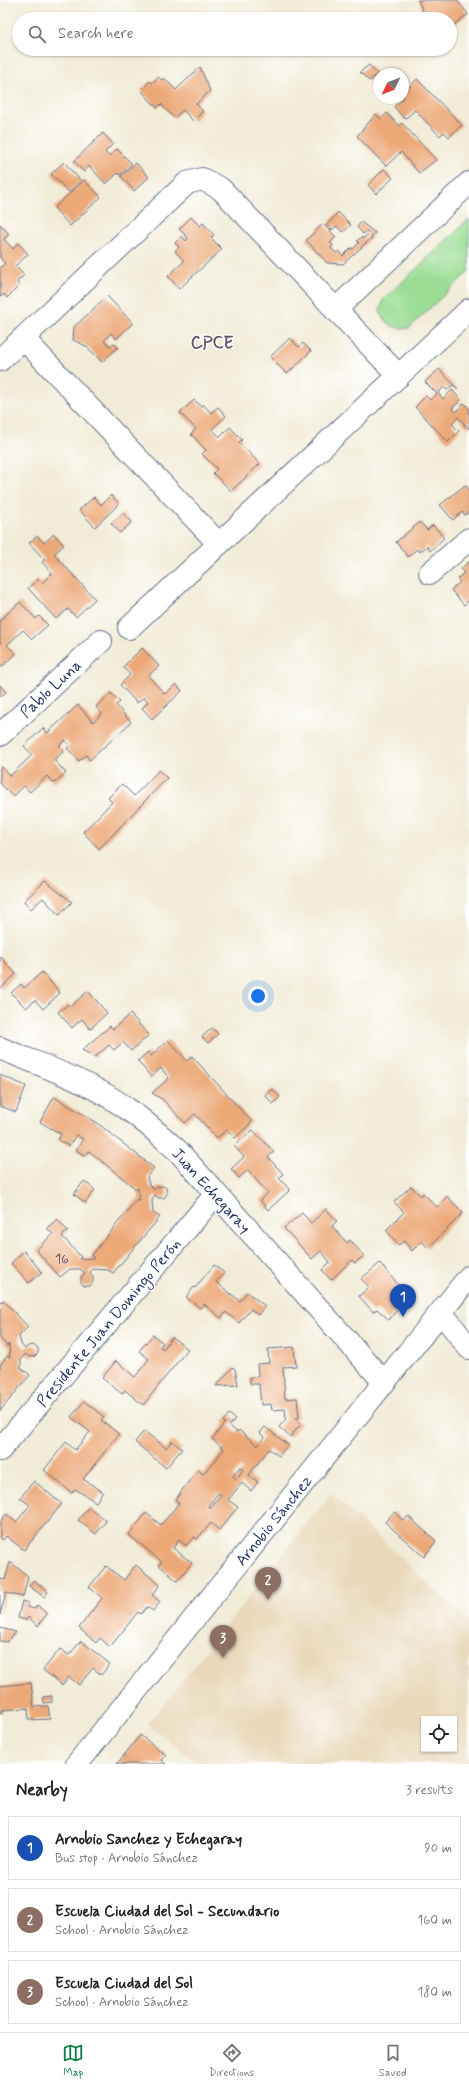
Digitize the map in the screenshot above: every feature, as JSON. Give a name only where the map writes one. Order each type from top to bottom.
[{"type":"street","points":[[0,360],[187,183],[202,178],[221,188],[334,310],[398,376]]},
{"type":"street","points":[[334,310],[469,183]]},
{"type":"street","points":[[129,628],[469,310]]},
{"type":"street","points":[[23,338],[218,544]]},
{"type":"street","points":[[430,573],[469,539]]},
{"type":"street","name":"Pablo Luna","points":[[0,735],[101,642]]},
{"type":"street","name":"Juan Echegaray","points":[[0,1048],[105,1095],[126,1108],[178,1151],[384,1382]]},
{"type":"street","name":"Presidente Juan Domingo Perón","points":[[0,1450],[216,1194]]},
{"type":"street","name":"Arnobio Sánchez","points":[[77,1764],[469,1277]]},
{"type":"street","points":[[441,1312],[469,1348]]},
{"type":"shaded area","points":[[331,1493],[469,1621],[469,1764],[198,1764],[148,1724]]},
{"type":"green space","points":[[469,219],[469,271],[409,328],[404,329],[392,326],[385,320],[380,311],[383,300]]},
{"type":"building","points":[[418,0],[457,0],[468,14],[457,23],[457,12],[423,12]]},
{"type":"building","points":[[369,65],[373,70],[373,78],[369,81],[360,72]]},
{"type":"building","points":[[200,67],[210,91],[196,104],[203,111],[193,121],[183,110],[174,118],[161,104],[157,108],[141,90],[150,81],[152,83],[158,77],[161,80],[164,78],[176,90]]},
{"type":"building","points":[[417,79],[462,125],[449,137],[444,132],[440,136],[415,110],[405,119],[394,107],[397,104],[409,104],[409,87]]},
{"type":"building","points":[[387,113],[399,126],[402,123],[436,160],[419,173],[401,152],[386,166],[357,136],[376,114],[381,119]]},
{"type":"building","points":[[103,133],[113,144],[105,152],[109,156],[117,149],[132,164],[120,175],[118,173],[106,184],[89,166],[84,172],[74,161]]},
{"type":"building","points":[[64,162],[81,181],[69,192],[51,174]]},
{"type":"building","points":[[136,163],[149,177],[134,191],[121,176]]},
{"type":"building","points":[[384,169],[393,178],[376,194],[368,185]]},
{"type":"building","points":[[84,180],[101,197],[70,226],[54,208]]},
{"type":"building","points":[[338,212],[351,225],[343,232],[336,226],[332,230],[327,225]]},
{"type":"building","points":[[191,217],[200,226],[203,223],[214,235],[211,238],[222,249],[179,289],[168,276],[184,261],[175,251],[179,247],[175,243],[182,236],[186,241],[188,238],[179,229]]},
{"type":"building","points":[[361,222],[375,233],[371,236],[373,237],[343,264],[327,263],[306,240],[323,224],[336,237],[330,243],[333,245],[331,248],[336,253],[339,251],[343,256],[359,243],[357,241],[362,237],[363,239],[369,233],[367,231],[363,234],[357,227]]},
{"type":"building","points":[[0,224],[9,234],[4,239],[13,249],[18,243],[28,254],[15,266],[24,275],[17,282],[20,285],[7,298],[4,294],[0,297],[0,268],[5,263],[0,258]]},
{"type":"building","points":[[107,296],[133,323],[116,339],[111,333],[104,341],[110,346],[114,343],[118,347],[102,362],[86,346],[73,340],[74,327]]},
{"type":"building","points":[[290,338],[299,347],[303,343],[311,351],[287,374],[270,357]]},
{"type":"building","points":[[439,369],[458,389],[453,385],[447,390],[444,387],[438,393],[443,399],[452,390],[461,400],[452,408],[456,412],[464,403],[469,408],[469,429],[458,417],[452,424],[459,431],[448,442],[415,407],[426,396],[430,400],[437,394],[425,382]]},
{"type":"building","points":[[194,400],[201,406],[203,404],[211,413],[218,407],[226,416],[212,429],[220,437],[230,427],[242,440],[239,442],[260,464],[231,491],[213,473],[217,469],[202,454],[206,450],[191,434],[196,429],[180,413]]},
{"type":"building","points":[[465,485],[469,489],[469,512],[465,515],[462,512],[453,520],[440,505]]},
{"type":"building","points":[[111,495],[119,504],[95,527],[79,510],[94,497],[101,505]]},
{"type":"building","points":[[123,513],[132,522],[120,533],[111,523]]},
{"type":"building","points":[[420,522],[427,530],[433,525],[444,538],[430,551],[427,546],[420,552],[417,549],[408,557],[396,542]]},
{"type":"building","points":[[54,534],[64,545],[54,554],[95,599],[76,617],[68,609],[56,619],[28,588],[38,579],[42,583],[52,573],[42,562],[45,560],[29,543],[37,536],[44,543]]},
{"type":"building","points":[[469,561],[469,600],[464,605],[451,590],[460,582],[457,579],[464,573],[461,569]]},
{"type":"building","points":[[20,602],[36,619],[39,616],[48,625],[32,639],[23,630],[7,645],[16,654],[0,668],[0,620]]},
{"type":"building","points":[[142,648],[159,666],[148,676],[165,694],[176,684],[182,691],[152,719],[142,708],[148,702],[144,697],[137,703],[120,685],[130,675],[123,667]]},
{"type":"building","points":[[0,685],[6,692],[0,697]]},
{"type":"building","points":[[111,693],[120,702],[116,705],[131,722],[90,760],[86,755],[79,761],[67,748],[70,746],[65,740],[59,746],[64,751],[54,760],[66,773],[54,783],[47,776],[30,792],[24,786],[13,797],[0,783],[0,768],[2,767],[10,776],[32,755],[24,746],[43,728],[47,733],[78,705],[93,722],[102,714],[96,707]]},
{"type":"building","points":[[159,770],[167,778],[99,849],[83,832],[112,802],[108,798],[122,784],[134,796]]},
{"type":"building","points":[[45,881],[72,902],[59,915],[43,898],[31,909],[24,901]]},
{"type":"building","points":[[0,956],[16,974],[0,989]]},
{"type":"building","points":[[42,972],[60,993],[43,1009],[35,1000],[26,1008],[11,993],[21,984],[24,988]]},
{"type":"building","points":[[88,991],[107,1013],[90,1029],[82,1019],[72,1028],[58,1012],[68,1004],[70,1007]]},
{"type":"building","points":[[130,1014],[149,1035],[131,1051],[123,1042],[114,1050],[109,1045],[95,1057],[82,1050],[110,1026],[113,1029]]},
{"type":"building","points":[[212,1028],[218,1034],[208,1043],[202,1037]]},
{"type":"building","points":[[168,1040],[187,1061],[192,1056],[252,1122],[235,1138],[227,1130],[217,1138],[195,1114],[185,1123],[162,1099],[152,1093],[169,1078],[161,1068],[151,1077],[138,1061],[148,1052],[151,1056]]},
{"type":"building","points":[[0,1075],[26,1086],[16,1112],[0,1106]]},
{"type":"building","points":[[272,1089],[280,1097],[273,1104],[265,1095]]},
{"type":"building","points":[[54,1097],[96,1122],[154,1168],[147,1177],[149,1185],[154,1190],[157,1187],[163,1186],[166,1188],[167,1194],[164,1198],[158,1198],[155,1195],[152,1200],[153,1213],[160,1217],[113,1273],[108,1270],[92,1269],[90,1273],[93,1277],[93,1282],[90,1286],[84,1286],[81,1282],[81,1277],[85,1273],[80,1269],[70,1269],[60,1277],[36,1250],[53,1234],[47,1228],[57,1219],[68,1231],[62,1236],[81,1257],[79,1259],[94,1258],[91,1256],[137,1199],[139,1201],[138,1188],[136,1189],[89,1151],[85,1156],[76,1150],[83,1139],[76,1135],[69,1146],[58,1140],[61,1134],[40,1122]]},
{"type":"building","points":[[253,1130],[274,1152],[268,1157],[283,1174],[279,1178],[290,1190],[268,1210],[260,1200],[268,1193],[248,1170],[239,1178],[231,1169],[244,1157],[234,1146]]},
{"type":"building","points":[[84,1181],[95,1190],[85,1203],[74,1194]]},
{"type":"building","points":[[411,1186],[421,1196],[423,1193],[437,1207],[447,1196],[463,1213],[428,1248],[422,1241],[412,1251],[404,1241],[399,1245],[386,1230],[404,1212],[394,1202]]},
{"type":"building","points":[[326,1209],[337,1221],[332,1226],[347,1243],[350,1240],[364,1256],[355,1263],[352,1260],[331,1280],[322,1270],[330,1262],[321,1251],[312,1259],[284,1228],[302,1213],[311,1223]]},
{"type":"building","points":[[24,1251],[42,1272],[29,1283],[11,1263]]},
{"type":"building","points":[[380,1263],[408,1296],[389,1320],[377,1309],[373,1312],[359,1296],[369,1287],[361,1279]]},
{"type":"building","points":[[214,1265],[224,1273],[216,1282],[240,1301],[247,1292],[265,1306],[258,1315],[251,1309],[239,1323],[226,1312],[221,1318],[204,1304],[200,1308],[186,1297]]},
{"type":"building","points":[[3,1300],[28,1327],[19,1336],[21,1344],[25,1349],[28,1346],[33,1345],[38,1348],[38,1353],[35,1356],[29,1357],[26,1354],[21,1359],[21,1368],[30,1375],[0,1411],[0,1365],[7,1356],[10,1358],[9,1344],[7,1346],[0,1338],[0,1303]]},
{"type":"building","points":[[153,1335],[163,1343],[160,1347],[163,1349],[172,1337],[188,1349],[143,1405],[125,1390],[122,1394],[102,1378],[116,1361],[135,1377],[149,1359],[139,1351]]},
{"type":"building","points":[[294,1347],[296,1366],[283,1367],[285,1399],[297,1398],[299,1418],[294,1418],[301,1424],[290,1437],[279,1427],[286,1419],[285,1409],[272,1410],[271,1404],[261,1405],[259,1384],[250,1384],[250,1377],[258,1376],[257,1364],[269,1363],[268,1349]]},
{"type":"building","points":[[233,1367],[235,1369],[238,1385],[216,1386]]},
{"type":"building","points":[[84,1401],[104,1417],[101,1420],[119,1434],[83,1479],[103,1492],[96,1502],[75,1489],[72,1493],[44,1470],[66,1442],[75,1450],[90,1432],[71,1417]]},
{"type":"building","points":[[229,1414],[235,1419],[229,1426],[237,1432],[239,1430],[258,1446],[264,1437],[260,1433],[265,1427],[288,1445],[279,1456],[269,1449],[249,1475],[258,1482],[251,1491],[242,1483],[228,1500],[238,1507],[219,1530],[211,1523],[197,1539],[194,1537],[186,1546],[179,1540],[173,1548],[192,1563],[177,1581],[159,1565],[162,1562],[129,1535],[146,1513],[161,1525],[179,1503],[175,1500],[198,1470],[203,1474],[224,1449],[212,1439],[225,1423],[223,1421]],"holes":[[[240,1467],[243,1470],[236,1479],[233,1476]],[[218,1493],[221,1495],[210,1508],[208,1506]]]},
{"type":"building","points":[[144,1431],[166,1448],[172,1441],[182,1449],[166,1468],[135,1442]]},
{"type":"building","points":[[34,1481],[62,1504],[24,1550],[6,1536],[3,1540],[0,1538],[0,1522],[6,1514],[16,1522],[30,1505],[20,1498]]},
{"type":"building","points":[[89,1507],[106,1521],[96,1534],[78,1520]]},
{"type":"building","points":[[394,1512],[404,1521],[408,1516],[436,1541],[424,1557],[385,1522]]},
{"type":"building","points":[[10,1562],[28,1576],[23,1597],[6,1593],[0,1615],[0,1579],[5,1580]]},
{"type":"building","points":[[136,1565],[160,1585],[152,1595],[160,1602],[153,1611],[147,1607],[141,1614],[138,1612],[110,1647],[100,1638],[96,1643],[79,1628],[102,1598],[89,1587],[106,1566],[124,1580]]},
{"type":"building","points":[[34,1580],[48,1592],[44,1597],[29,1586]]},
{"type":"building","points":[[22,1601],[29,1603],[27,1607],[35,1609],[37,1605],[47,1614],[38,1626],[28,1617],[26,1620],[18,1618]]},
{"type":"building","points":[[0,1628],[16,1632],[7,1642],[0,1641]]},
{"type":"building","points":[[81,1641],[110,1664],[101,1675],[93,1668],[79,1685],[69,1677],[62,1685],[43,1670],[60,1649],[69,1655]]},
{"type":"building","points":[[31,1683],[34,1707],[48,1706],[50,1719],[29,1720],[28,1708],[2,1710],[2,1713],[0,1713],[0,1686]]},
{"type":"building","points":[[52,1696],[52,1702],[44,1703],[43,1697]]},
{"type":"building","points":[[140,1735],[166,1755],[161,1760],[166,1764],[117,1764]]},
{"type":"place","name":"Arnobio Sanchez y Echegaray","points":[[403,1317]]},
{"type":"place","name":"Escuela Ciudad del Sol - Secundario","points":[[268,1600]]},
{"type":"place","name":"Escuela Ciudad del Sol","points":[[223,1658]]},
{"type":"district","name":"CPCE","points":[[212,342]]}]
